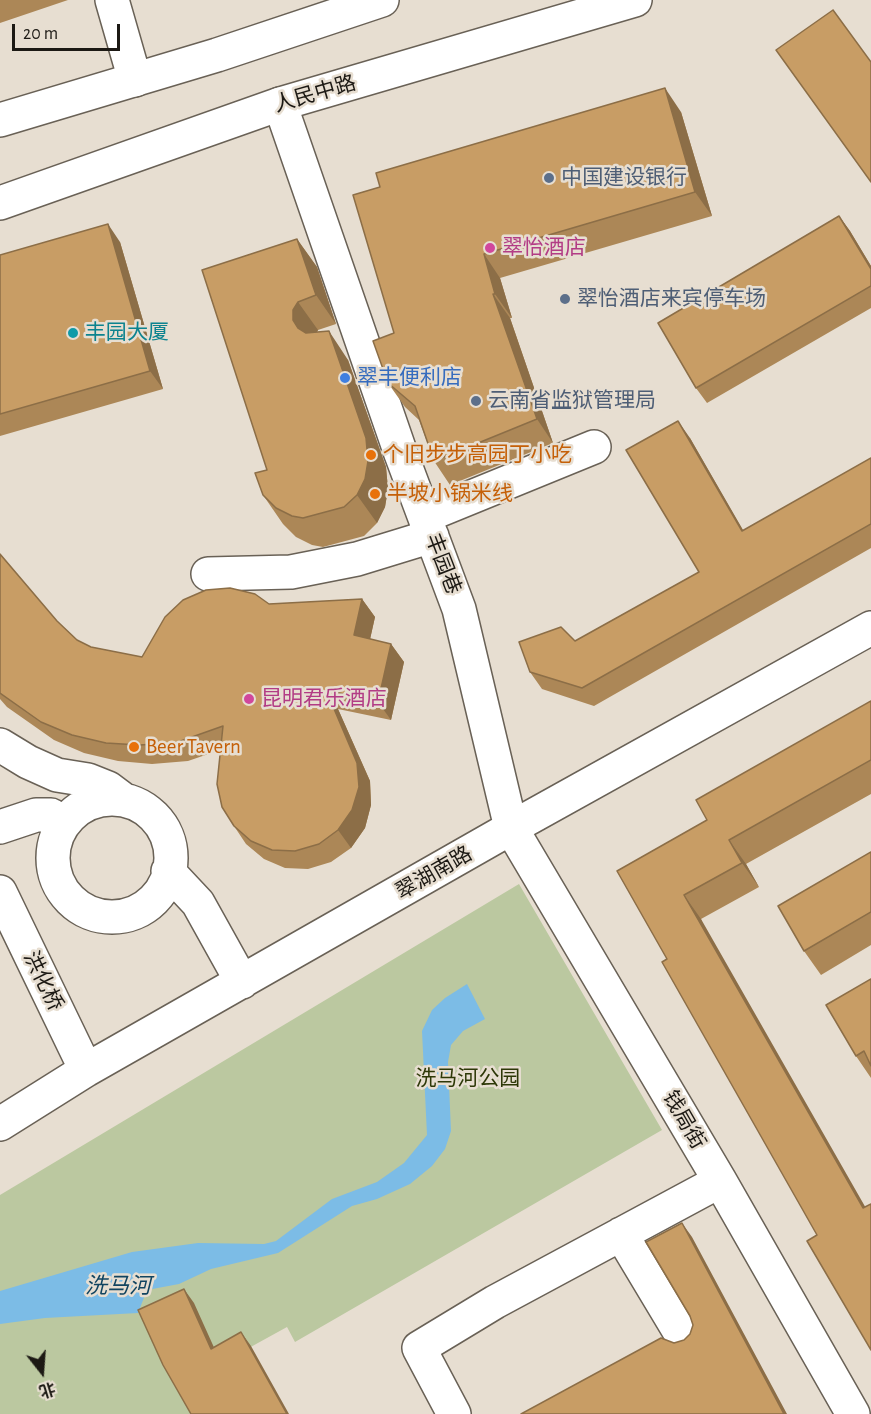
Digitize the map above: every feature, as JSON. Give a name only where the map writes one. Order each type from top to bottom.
[{"type":"street","points":[[112,0],[135,80]]},
{"type":"street","points":[[0,120],[217,55],[382,0]]},
{"type":"street","name":"人民中路","points":[[0,202],[290,101],[635,0]]},
{"type":"street","name":"丰园巷","points":[[290,101],[345,341],[428,526],[459,609],[511,828]]},
{"type":"street","points":[[208,574],[291,572],[357,559],[594,447]]},
{"type":"street","name":"翠湖南路","points":[[0,1124],[86,1070],[511,828],[871,628]]},
{"type":"street","points":[[0,745],[28,762],[57,775],[88,780],[108,788],[124,800],[140,806],[153,816],[164,830],[170,845],[168,871],[159,893],[147,906],[132,913],[116,917],[99,916],[83,910],[70,900],[60,886],[54,871],[52,854],[56,837],[64,823],[91,803],[108,799],[124,800]]},
{"type":"street","points":[[0,827],[36,815],[51,815],[64,823]]},
{"type":"street","name":"钱局街","points":[[511,828],[720,1181],[853,1414]]},
{"type":"street","points":[[168,871],[198,903],[242,982]]},
{"type":"street","name":"洪化桥","points":[[0,892],[86,1070]]},
{"type":"street","points":[[454,1414],[419,1348],[495,1302],[720,1181]]},
{"type":"street","points":[[621,1234],[684,1339]]},
{"type":"green space","name":"洗马河公园","points":[[519,884],[662,1130],[295,1342],[287,1327],[178,1387],[193,1414],[0,1414],[0,1195]]},
{"type":"water","name":"洗马河","points":[[467,984],[485,1019],[463,1031],[451,1045],[448,1062],[451,1131],[445,1149],[432,1166],[410,1184],[377,1199],[352,1206],[278,1253],[211,1269],[179,1284],[147,1290],[138,1313],[45,1318],[0,1324],[0,1291],[132,1252],[198,1243],[264,1244],[276,1241],[332,1199],[377,1182],[404,1163],[427,1135],[422,1031],[432,1010],[445,998]]},
{"type":"building","points":[[833,10],[871,62],[871,182],[776,50]]},
{"type":"building","points":[[665,88],[695,192],[484,254],[495,294],[493,294],[537,419],[434,461],[415,406],[388,383],[373,341],[394,333],[353,195],[380,187],[376,173]]},
{"type":"building","points":[[839,216],[871,269],[871,286],[696,388],[658,323]]},
{"type":"building","name":"丰园大厦","points":[[108,224],[150,371],[0,414],[0,255]]},
{"type":"building","points":[[297,239],[316,295],[298,302],[293,310],[293,320],[298,328],[306,333],[329,331],[366,438],[368,461],[365,479],[357,495],[344,507],[303,518],[292,516],[276,508],[263,495],[255,473],[267,470],[202,270]]},
{"type":"building","points":[[678,421],[742,531],[871,458],[871,524],[582,688],[530,672],[519,642],[561,627],[575,641],[699,572],[626,450]]},
{"type":"building","points":[[0,554],[57,621],[77,640],[91,647],[142,657],[165,617],[183,600],[206,590],[230,588],[255,594],[269,604],[362,599],[354,635],[391,644],[378,702],[326,690],[357,763],[359,787],[352,810],[338,830],[319,844],[295,851],[272,850],[251,841],[234,826],[222,807],[217,784],[223,726],[175,743],[139,745],[106,743],[72,735],[41,722],[0,693]]},
{"type":"building","points":[[871,701],[871,760],[729,840],[742,863],[684,895],[863,1208],[871,1204],[871,1350],[807,1241],[817,1235],[662,962],[667,959],[617,871],[707,820],[696,800]]},
{"type":"building","points":[[871,852],[871,912],[804,951],[778,906]]},
{"type":"building","points":[[871,979],[871,1066],[864,1051],[856,1056],[826,1005]]},
{"type":"building","points":[[682,1223],[784,1414],[521,1414],[661,1338],[674,1343],[684,1340],[690,1334],[693,1325],[690,1316],[646,1242]]},
{"type":"building","points":[[184,1289],[211,1349],[241,1332],[287,1414],[191,1414],[163,1365],[138,1310]]},
{"type":"place","name":"中国建设银行","points":[[549,178]]},
{"type":"place","name":"翠怡酒店","points":[[490,248]]},
{"type":"place","name":"翠怡酒店来宾停车场","points":[[565,299]]},
{"type":"place","name":"丰园大厦","points":[[73,333]]},
{"type":"place","name":"翠丰便利店","points":[[345,378]]},
{"type":"place","name":"云南省监狱管理局","points":[[476,401]]},
{"type":"place","name":"个旧步步高园丁小吃","points":[[371,455]]},
{"type":"place","name":"半坡小锅米线","points":[[375,494]]},
{"type":"place","name":"昆明君乐酒店","points":[[249,699]]},
{"type":"place","name":"Beer Tavern","points":[[134,747]]}]
